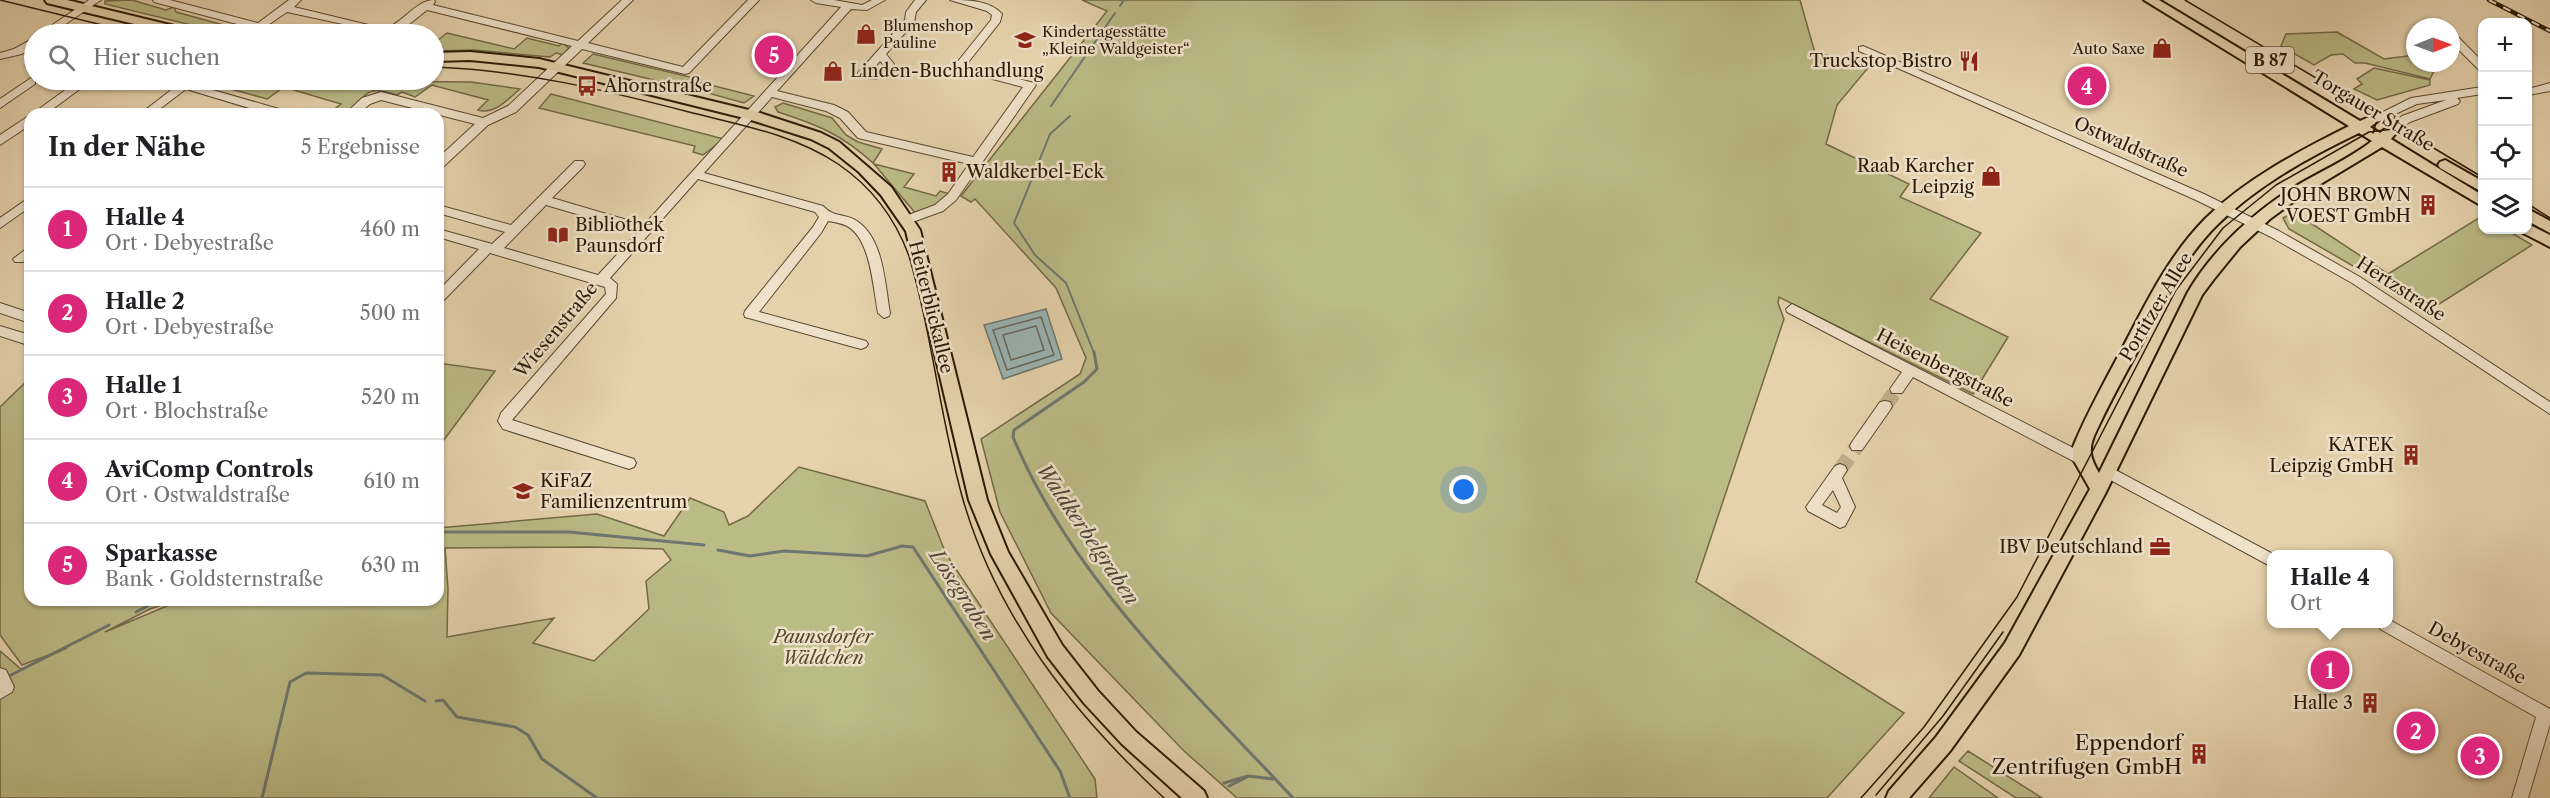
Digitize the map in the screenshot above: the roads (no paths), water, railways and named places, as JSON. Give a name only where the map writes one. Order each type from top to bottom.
[{"type":"main road","points":[[51,0],[149,24]]},
{"type":"main road","name":"Torgauer Straße","points":[[2150,0],[2386,136],[2478,185]]},
{"type":"main road","name":"Torgauer Straße","points":[[2169,0],[2365,124]]},
{"type":"main road","name":"Heiterblickallee","points":[[444,57],[504,58],[558,66],[784,124],[834,145],[852,158],[876,181],[908,220],[918,251],[978,500],[1000,554],[1055,651],[1091,697],[1129,738],[1197,798]]},
{"type":"main road","name":"Portitzer Allee","points":[[2082,459],[2081,447],[2088,429],[2171,276],[2212,222],[2261,183],[2365,124]]},
{"type":"main road","name":"Torgauer Straße","points":[[2386,136],[2478,198]]},
{"type":"main road","name":"Portitzer Allee","points":[[1896,798],[1943,744],[2012,649],[2108,472],[2196,292],[2214,265],[2277,204],[2386,136]]},
{"type":"main road","points":[[2532,217],[2550,228]]},
{"type":"main road","points":[[2532,231],[2550,242]]},
{"type":"main road","points":[[2082,459],[2099,489]]},
{"type":"street","points":[[59,24],[96,0]]},
{"type":"street","points":[[158,0],[249,24]]},
{"type":"street","points":[[264,24],[296,0]]},
{"type":"street","points":[[444,159],[484,122],[512,109],[628,0]]},
{"type":"street","points":[[403,24],[429,3],[580,45],[685,71],[754,0]]},
{"type":"street","points":[[816,0],[863,8],[880,0]]},
{"type":"street","points":[[881,55],[910,21],[911,12],[921,0]]},
{"type":"street","points":[[908,220],[944,203],[1030,85],[959,67],[996,20],[997,14],[991,9],[955,0]]},
{"type":"street","name":"Wiesenstraße","points":[[629,463],[508,425],[505,422],[506,417],[612,296],[610,284],[601,280],[847,7]]},
{"type":"street","points":[[286,8],[353,24]]},
{"type":"street","points":[[2460,44],[2478,63]]},
{"type":"street","points":[[0,56],[24,48]]},
{"type":"street","name":"Ostwaldstraße","points":[[1863,49],[1957,85],[2227,210]]},
{"type":"street","points":[[2532,84],[2550,81]]},
{"type":"street","points":[[0,104],[24,87]]},
{"type":"street","points":[[2532,91],[2550,87]]},
{"type":"street","points":[[46,108],[72,90]]},
{"type":"street","points":[[154,108],[177,90]]},
{"type":"street","points":[[211,90],[264,108]]},
{"type":"street","points":[[2365,124],[2415,101],[2478,92]]},
{"type":"street","points":[[771,93],[830,108],[844,115],[862,135],[976,162]]},
{"type":"street","points":[[360,108],[377,96],[386,96],[431,108]]},
{"type":"street","points":[[2386,136],[2406,119],[2444,103],[2478,97]]},
{"type":"street","points":[[444,111],[484,122]]},
{"type":"street","points":[[0,141],[24,123]]},
{"type":"street","points":[[444,294],[579,164]]},
{"type":"street","points":[[697,175],[819,209],[825,216],[852,224],[864,236],[875,264],[884,314]]},
{"type":"street","points":[[543,200],[647,230]]},
{"type":"street","points":[[0,224],[24,206]]},
{"type":"street","name":"Hertzstraße","points":[[2227,210],[2356,280],[2550,409]]},
{"type":"street","points":[[444,211],[513,230]]},
{"type":"street","points":[[825,216],[750,314],[861,344]]},
{"type":"street","points":[[444,235],[601,280]]},
{"type":"street","points":[[19,259],[24,255]]},
{"type":"street","points":[[0,308],[24,316]]},
{"type":"street","name":"Heisenbergstraße","points":[[1792,309],[2082,459]]},
{"type":"street","points":[[0,332],[24,317]]},
{"type":"street","points":[[0,332],[24,339]]},
{"type":"street","points":[[1897,389],[1910,371]]},
{"type":"street","points":[[1857,446],[1885,406]]},
{"type":"street","points":[[2108,472],[2267,559]]},
{"type":"street","name":"Debyestraße","points":[[2392,628],[2547,715]]},
{"type":"street","points":[[0,675],[6,687],[0,692]]},
{"type":"street","points":[[2520,798],[2547,715]]},
{"type":"water","points":[[1046,309],[1062,359],[1003,379],[984,325]]},
{"type":"waterway","name":"Waldkerbelgraben","points":[[1120,6],[1124,0]]},
{"type":"waterway","name":"Waldkerbelgraben","points":[[1051,106],[1115,13]]},
{"type":"waterway","name":"Waldkerbelgraben","points":[[1070,116],[1050,134],[1014,223],[1035,255],[1066,283],[1094,353]]},
{"type":"waterway","name":"Waldkerbelgraben","points":[[1094,352],[1097,369],[1084,382],[1014,430],[1013,437],[1038,489],[1067,538],[1100,584],[1136,629],[1293,798]]},
{"type":"waterway","name":"Lösegraben","points":[[444,532],[569,532],[704,545]]},
{"type":"waterway","name":"Lösegraben","points":[[718,550],[750,556],[784,551],[867,556],[902,546],[913,547],[1060,771],[1070,798]]},
{"type":"waterway","name":"Lösegraben","points":[[136,612],[148,606]]},
{"type":"waterway","name":"Lösegraben","points":[[11,675],[109,625]]},
{"type":"waterway","points":[[262,798],[290,682],[306,673],[382,675],[425,701]]},
{"type":"waterway","points":[[436,701],[443,700],[457,717],[515,727],[528,735],[542,759],[597,798]]},
{"type":"waterway","name":"Lösegraben","points":[[1224,783],[1248,776],[1273,779]]},
{"type":"waterway","points":[[1229,786],[1247,777]]},
{"type":"tunnel","points":[[1885,406],[1897,389]]},
{"type":"tunnel","points":[[1840,470],[1857,446]]},
{"type":"tram line","points":[[0,0],[98,24]]},
{"type":"tram line","points":[[2185,0],[2368,109]]},
{"type":"tram line","points":[[444,68],[499,72],[563,82],[747,126],[785,138],[821,154],[850,173],[872,193],[897,229],[909,256],[924,315],[954,466],[977,540],[995,582],[1017,622],[1069,697],[1099,732],[1164,798]]},
{"type":"tram line","points":[[2362,102],[2368,109]]},
{"type":"tram line","points":[[2368,109],[2377,120],[2373,131]]},
{"type":"tram line","points":[[2373,131],[2393,129],[2430,142]]},
{"type":"tram line","points":[[1861,798],[1924,727],[2017,597],[2176,290],[2223,228],[2276,185],[2373,131]]},
{"type":"tram line","points":[[2422,141],[2478,175]]},
{"type":"tram line","points":[[2532,207],[2550,218]]},
{"type":"tram line","points":[[1876,795],[1943,716],[2003,632]]},
{"type":"railway","points":[[2489,0],[2550,31]]},
{"type":"place","name":"Blumenshop Pauline","points":[[866,34]]},
{"type":"place","name":"Kindertagesstätte „Kleine Waldgeister“","points":[[1025,40]]},
{"type":"place","name":"Auto Saxe","points":[[2162,48]]},
{"type":"place","name":"Sparkasse","points":[[774,55]]},
{"type":"place","name":"Truckstop Bistro","points":[[1969,61]]},
{"type":"place","name":"Linden-Buchhandlung","points":[[833,71]]},
{"type":"place","name":"Ahornstraße","points":[[587,86]]},
{"type":"place","name":"AviComp Controls","points":[[2087,86]]},
{"type":"place","name":"Waldkerbel-Eck","points":[[949,172]]},
{"type":"place","name":"Raab Karcher Leipzig","points":[[1991,176]]},
{"type":"place","name":"JOHN BROWN VOEST GmbH","points":[[2428,205]]},
{"type":"place","name":"Bibliothek Paunsdorf","points":[[558,235]]},
{"type":"place","name":"KATEK Leipzig GmbH","points":[[2411,455]]},
{"type":"place","name":"KiFaZ Familienzentrum","points":[[523,491]]},
{"type":"place","name":"IBV Deutschland","points":[[2160,547]]},
{"type":"place","name":"Halle 4","points":[[2330,670]]},
{"type":"place","name":"Halle 3","points":[[2370,703]]},
{"type":"place","name":"Halle 2","points":[[2416,731]]},
{"type":"place","name":"Eppendorf Zentrifugen GmbH","points":[[2199,754]]},
{"type":"place","name":"Halle 1","points":[[2480,756]]},
{"type":"park label","name":"Paunsdorfer Wäldchen","points":[[823,647]]}]
